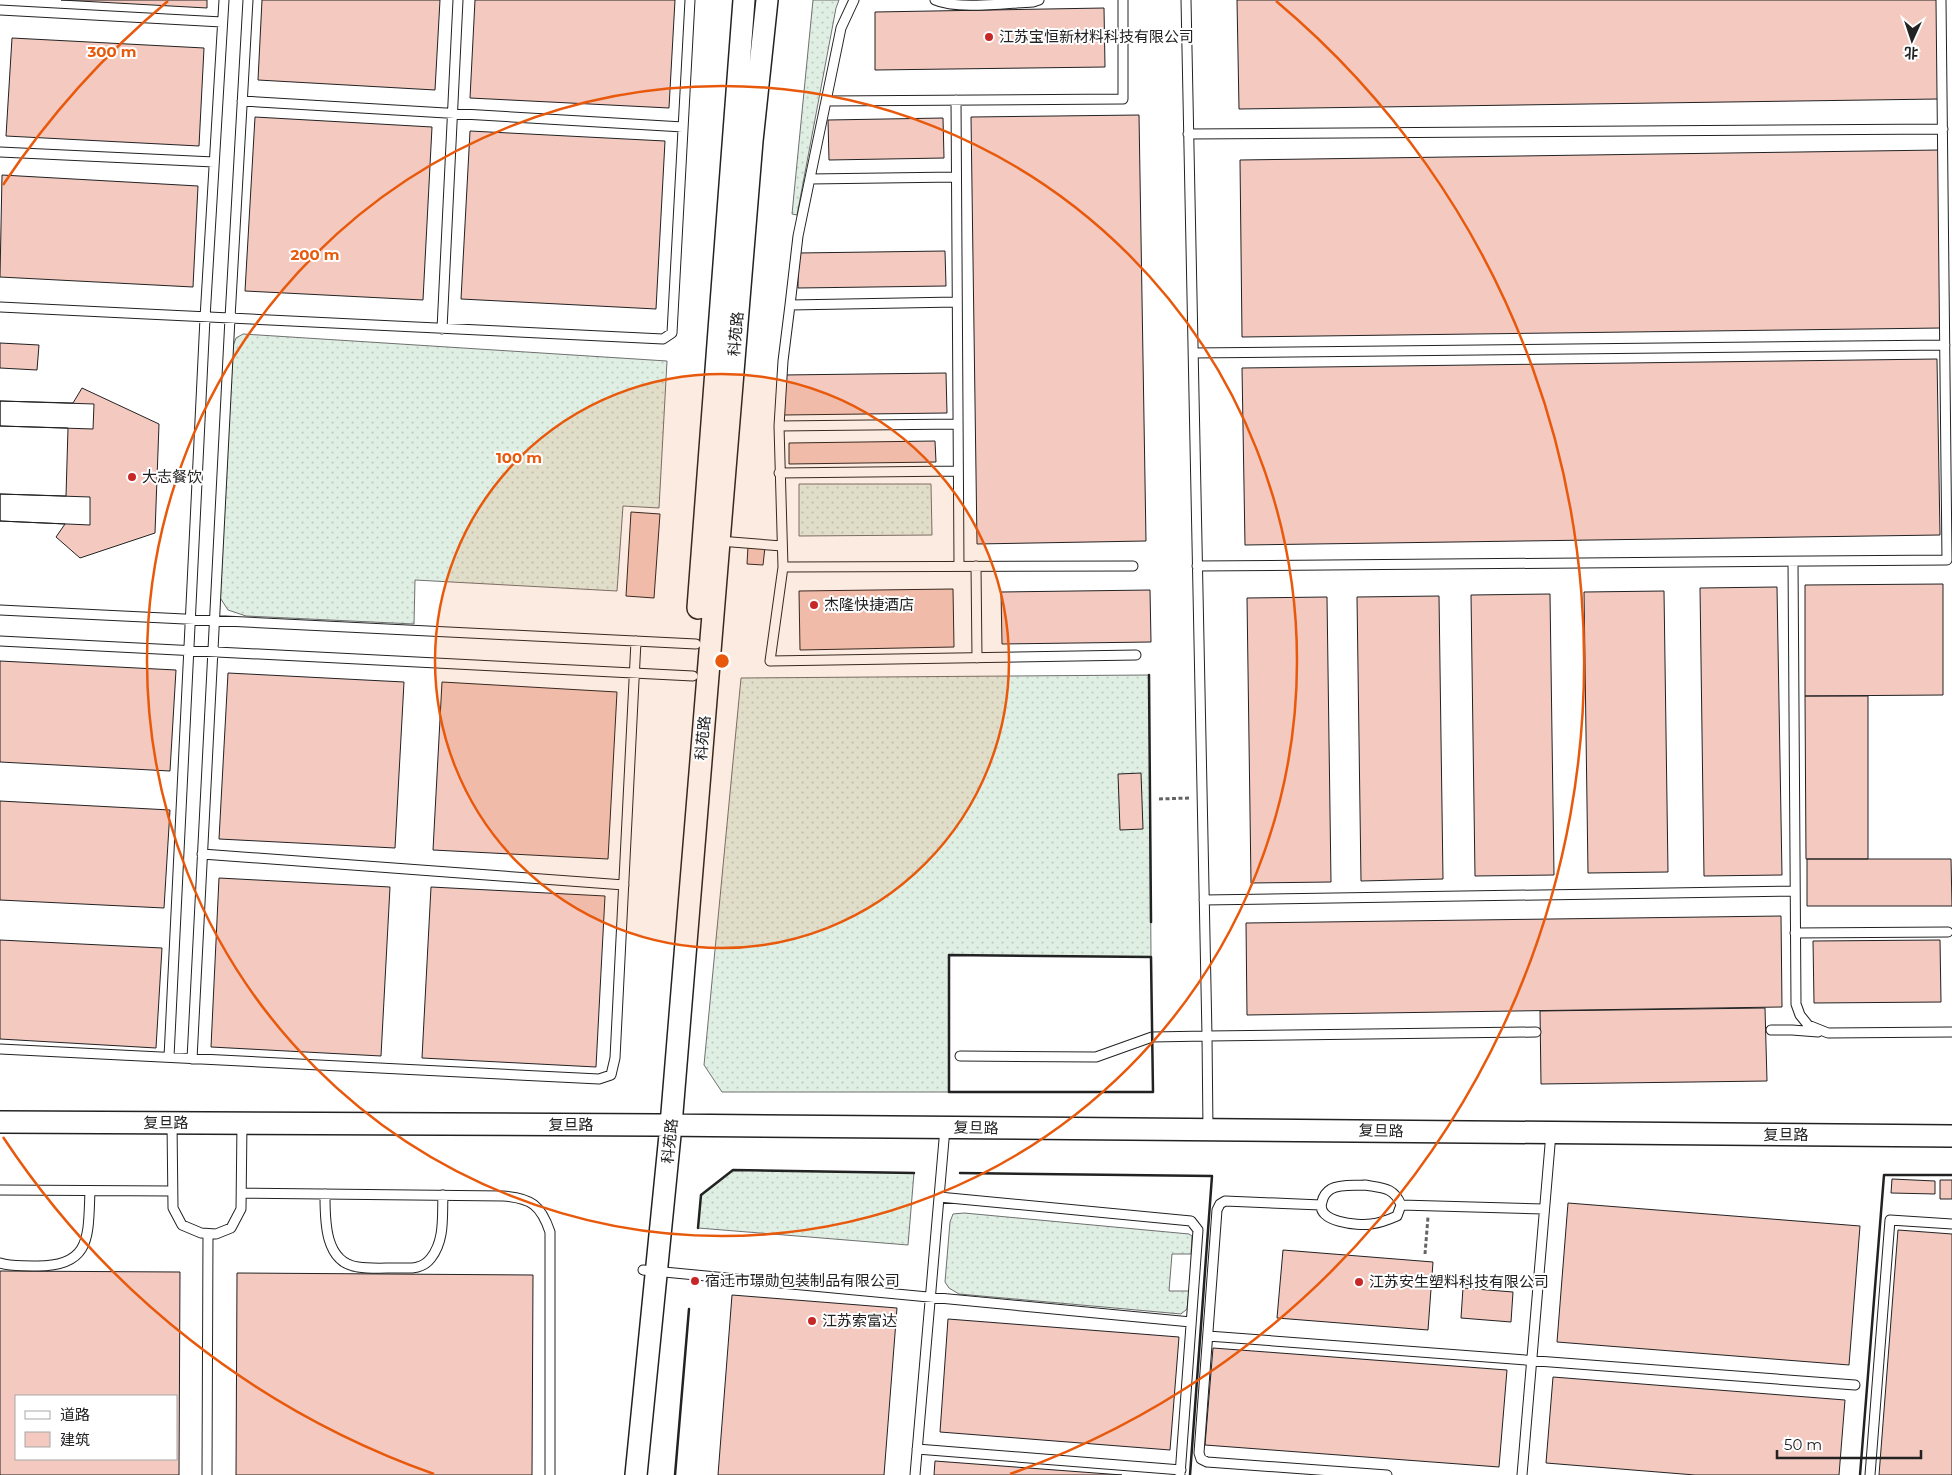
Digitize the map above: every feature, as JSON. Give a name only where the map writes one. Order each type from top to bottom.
[{"type":"street","name":"科苑路","points":[[664,1125],[669,1001],[744,0]]},
{"type":"street","name":"科苑路","points":[[636,1475],[650,1270],[719,541],[751,150],[767,0]]},
{"type":"street","name":"复旦路","points":[[0,1122],[664,1125],[1952,1136]]},
{"type":"street","name":"科苑路","points":[[623,1475],[650,1270]]},
{"type":"lane","points":[[168,1058],[205,318],[224,0]]},
{"type":"lane","points":[[192,1059],[212,652],[248,0]]},
{"type":"lane","points":[[442,329],[458,0]]},
{"type":"lane","points":[[0,307],[663,340],[672,333],[690,0]]},
{"type":"lane","points":[[854,0],[841,28],[796,252],[783,361],[780,426],[779,473],[783,567],[770,661],[1136,655]]},
{"type":"lane","points":[[935,0],[955,5],[1033,2],[1039,0]]},
{"type":"lane","points":[[826,101],[1123,99],[1123,0]]},
{"type":"lane","points":[[1186,0],[1208,1130]]},
{"type":"lane","points":[[1198,566],[1947,560],[1941,0]]},
{"type":"lane","points":[[0,10],[222,22]]},
{"type":"lane","points":[[956,100],[959,566]]},
{"type":"lane","points":[[242,101],[683,127]]},
{"type":"lane","points":[[1188,134],[1943,129]]},
{"type":"lane","points":[[0,152],[214,162]]},
{"type":"lane","points":[[810,179],[956,177]]},
{"type":"lane","points":[[790,305],[957,302]]},
{"type":"lane","points":[[1193,353],[1945,345]]},
{"type":"lane","points":[[780,426],[958,424]]},
{"type":"lane","points":[[779,473],[958,471]]},
{"type":"lane","points":[[719,541],[782,546]]},
{"type":"lane","points":[[1793,562],[1796,1004],[1800,1015],[1808,1025],[1828,1033]]},
{"type":"lane","points":[[976,566],[977,658]]},
{"type":"lane","points":[[783,567],[1133,566]]},
{"type":"lane","points":[[0,610],[696,644]]},
{"type":"lane","points":[[0,641],[693,676]]},
{"type":"lane","points":[[0,1049],[599,1079],[611,1075],[615,1058],[636,641]]},
{"type":"lane","points":[[202,854],[624,885]]},
{"type":"lane","points":[[1204,900],[1795,891]]},
{"type":"lane","points":[[1795,933],[1948,932]]},
{"type":"lane","points":[[1771,1030],[1828,1033],[1951,1032]]},
{"type":"lane","points":[[960,1056],[1096,1057],[1152,1037],[1536,1032]]},
{"type":"lane","points":[[172,1123],[173,1208],[182,1225],[208,1234],[216,1234],[232,1228],[242,1209],[242,1123]]},
{"type":"lane","points":[[915,1475],[945,1128]]},
{"type":"lane","points":[[1522,1475],[1551,1133]]},
{"type":"lane","points":[[1365,1185],[1388,1189],[1397,1195],[1401,1205],[1397,1216],[1385,1221],[1353,1224],[1336,1221],[1324,1213],[1321,1205],[1324,1196],[1331,1189],[1365,1185]]},
{"type":"lane","points":[[0,1190],[172,1191]]},
{"type":"lane","points":[[0,1264],[52,1266],[72,1258],[86,1243],[90,1191]]},
{"type":"lane","points":[[242,1193],[517,1197],[534,1204],[545,1215],[550,1232],[550,1475]]},
{"type":"lane","points":[[325,1194],[327,1234],[338,1256],[346,1263],[357,1267],[416,1268],[430,1260],[440,1241],[442,1195]]},
{"type":"lane","points":[[917,1449],[1180,1473],[1198,1230],[1190,1221],[939,1197]]},
{"type":"lane","points":[[1321,1205],[1225,1201],[1220,1204],[1217,1210],[1199,1453],[1201,1460],[1207,1462],[1386,1475]]},
{"type":"lane","points":[[1401,1205],[1544,1209]]},
{"type":"lane","points":[[1870,1475],[1890,1220],[1952,1224]]},
{"type":"lane","points":[[207,1475],[208,1234]]},
{"type":"lane","points":[[650,1270],[1191,1322]]},
{"type":"lane","points":[[1208,1336],[1855,1385]]},
{"type":"path","points":[[1159,798],[1202,797]]},
{"type":"path","points":[[1425,1254],[1429,1206]]},
{"type":"green space","points":[[813,0],[839,0],[797,215],[792,214]]},
{"type":"green space","points":[[243,334],[667,361],[659,508],[623,506],[617,591],[415,580],[414,624],[246,616],[228,610],[217,593],[233,346],[236,338]]},
{"type":"green space","points":[[799,484],[931,484],[932,535],[799,536]]},
{"type":"green space","points":[[1149,675],[1151,957],[949,955],[949,1092],[722,1092],[704,1065],[741,678]]},
{"type":"green space","points":[[733,1170],[914,1173],[908,1245],[698,1228],[701,1195]]},
{"type":"green space","points":[[964,1213],[1189,1234],[1192,1236],[1191,1254],[1172,1254],[1169,1291],[1189,1291],[1187,1309],[1181,1314],[959,1294],[949,1288],[945,1282],[950,1222],[953,1214]]},
{"type":"building","points":[[61,0],[207,0],[207,8]]},
{"type":"building","points":[[262,0],[440,0],[435,90],[258,80]]},
{"type":"building","points":[[475,0],[675,0],[669,108],[470,98]]},
{"type":"building","points":[[1237,0],[1937,0],[1938,99],[1239,109]]},
{"type":"building","points":[[1104,8],[1105,67],[875,70],[875,12]]},
{"type":"building","points":[[12,38],[204,48],[199,146],[6,136]]},
{"type":"building","points":[[1139,115],[1146,541],[977,544],[971,117]]},
{"type":"building","points":[[255,117],[432,127],[423,300],[245,291]]},
{"type":"building","points":[[943,118],[944,158],[829,160],[828,120]]},
{"type":"building","points":[[470,131],[665,141],[656,309],[461,299]]},
{"type":"building","points":[[1939,150],[1941,328],[1242,337],[1240,160]]},
{"type":"building","points":[[2,175],[198,186],[193,287],[0,277]]},
{"type":"building","points":[[945,251],[946,286],[798,288],[798,253]]},
{"type":"building","points":[[0,343],[39,345],[37,370],[0,368]]},
{"type":"building","points":[[1937,359],[1940,535],[1245,545],[1242,368]]},
{"type":"building","points":[[946,373],[947,413],[784,415],[783,375]]},
{"type":"building","points":[[82,388],[159,424],[155,533],[80,558],[56,537],[65,524],[0,521],[0,494],[66,496],[68,428],[0,426],[0,401],[73,403]]},
{"type":"building","points":[[0,401],[94,404],[93,429],[0,426]]},
{"type":"building","points":[[935,441],[936,462],[789,464],[789,443]]},
{"type":"building","points":[[0,494],[90,497],[90,525],[0,521]]},
{"type":"building","points":[[631,512],[660,514],[654,598],[626,596]]},
{"type":"building","points":[[748,546],[765,547],[763,565],[747,564]]},
{"type":"building","points":[[1943,584],[1943,695],[1805,696],[1805,585]]},
{"type":"building","points":[[1777,587],[1782,875],[1704,876],[1700,588]]},
{"type":"building","points":[[953,589],[954,647],[800,650],[799,591]]},
{"type":"building","points":[[1150,590],[1151,642],[1002,644],[1001,592]]},
{"type":"building","points":[[1664,591],[1668,872],[1588,873],[1584,592]]},
{"type":"building","points":[[1550,594],[1554,875],[1475,876],[1471,595]]},
{"type":"building","points":[[1439,596],[1443,879],[1361,881],[1357,597]]},
{"type":"building","points":[[1327,597],[1331,882],[1251,883],[1247,598]]},
{"type":"building","points":[[0,661],[176,670],[170,771],[0,762]]},
{"type":"building","points":[[228,673],[404,682],[395,848],[219,839]]},
{"type":"building","points":[[442,682],[617,692],[608,859],[433,850]]},
{"type":"building","points":[[1805,696],[1868,696],[1868,859],[1806,859]]},
{"type":"building","points":[[1141,773],[1143,829],[1120,830],[1118,774]]},
{"type":"building","points":[[0,801],[170,810],[164,908],[0,900]]},
{"type":"building","points":[[1807,859],[1951,859],[1952,906],[1807,906]]},
{"type":"building","points":[[219,878],[390,887],[381,1056],[211,1047]]},
{"type":"building","points":[[431,887],[605,896],[596,1067],[422,1058]]},
{"type":"building","points":[[1781,916],[1782,1007],[1247,1015],[1246,923]]},
{"type":"building","points":[[0,940],[162,948],[156,1048],[0,1039]]},
{"type":"building","points":[[1940,940],[1941,1002],[1814,1003],[1813,941]]},
{"type":"building","points":[[1765,1008],[1767,1081],[1541,1084],[1540,1011]]},
{"type":"building","points":[[1892,1179],[1935,1181],[1935,1194],[1891,1193]]},
{"type":"building","points":[[1940,1180],[1952,1180],[1952,1199],[1940,1199]]},
{"type":"building","points":[[1568,1203],[1860,1226],[1849,1365],[1557,1342]]},
{"type":"building","points":[[1898,1230],[1952,1234],[1952,1475],[1879,1475]]},
{"type":"building","points":[[1283,1250],[1433,1262],[1428,1330],[1277,1318]]},
{"type":"building","points":[[0,1271],[180,1272],[179,1475],[0,1475]]},
{"type":"building","points":[[237,1273],[533,1275],[532,1475],[236,1475]]},
{"type":"building","points":[[1463,1288],[1513,1292],[1511,1322],[1461,1318]]},
{"type":"building","points":[[732,1295],[897,1308],[884,1475],[718,1475]]},
{"type":"building","points":[[948,1319],[1179,1337],[1170,1450],[940,1432]]},
{"type":"building","points":[[1213,1348],[1507,1370],[1499,1467],[1205,1445]]},
{"type":"building","points":[[1553,1377],[1845,1400],[1839,1475],[1695,1475],[1546,1463]]},
{"type":"building","points":[[935,1461],[1122,1475],[934,1475]]},
{"type":"wall","points":[[1149,675],[1151,922]]},
{"type":"wall","points":[[949,955],[1151,957],[1153,1092],[949,1092],[949,955]]},
{"type":"wall","points":[[698,1228],[701,1195],[733,1170],[914,1173]]},
{"type":"wall","points":[[960,1173],[1212,1176],[1190,1475]]},
{"type":"wall","points":[[1860,1475],[1884,1175],[1952,1175]]},
{"type":"wall","points":[[675,1475],[689,1309]]},
{"type":"place","name":"江苏宝恒新材料科技有限公司","points":[[989,37]]},
{"type":"place","name":"大志餐饮","points":[[132,477]]},
{"type":"place","name":"杰隆快捷酒店","points":[[814,605]]},
{"type":"place","name":"宿迁市璟勋包装制品有限公司","points":[[695,1281]]},
{"type":"place","name":"江苏安生塑料科技有限公司","points":[[1359,1282]]},
{"type":"place","name":"江苏索富达","points":[[812,1321]]}]
